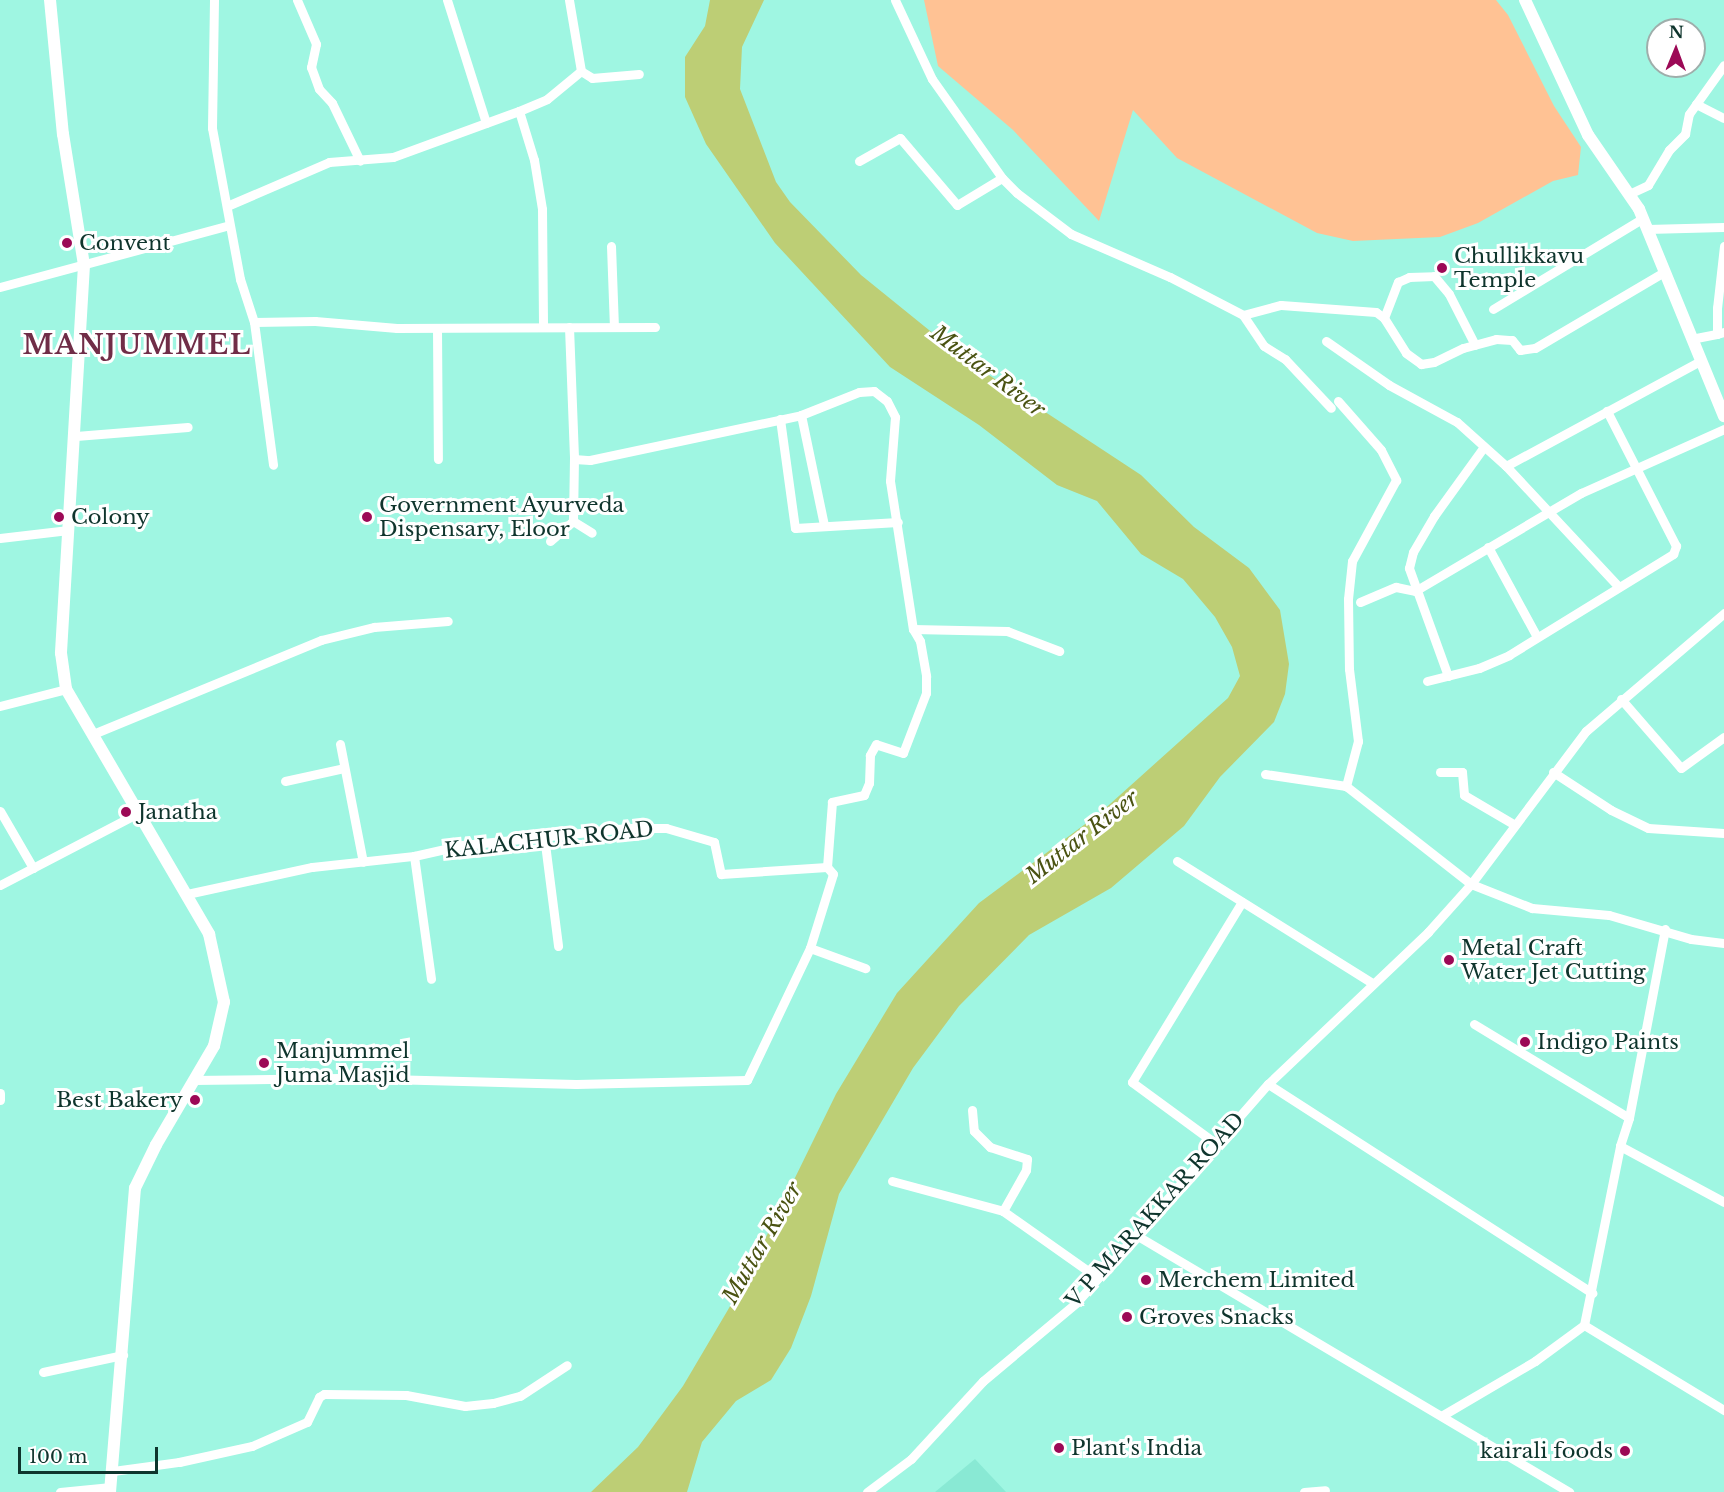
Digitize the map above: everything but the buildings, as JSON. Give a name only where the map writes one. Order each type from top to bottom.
[{"type":"main road","points":[[50,0],[63,134],[84,266],[76,436],[61,653],[66,689],[140,812],[209,934],[224,1002],[213,1046],[135,1188],[111,1490]]},
{"type":"main road","points":[[1525,0],[1588,135],[1629,194],[1645,224],[1724,416]]},
{"type":"street","points":[[214,0],[212,128],[229,225],[254,322],[273,465]]},
{"type":"street","points":[[297,0],[316,44],[310,67],[319,89],[332,102],[360,161]]},
{"type":"street","points":[[447,0],[486,123]]},
{"type":"street","points":[[569,0],[581,71],[592,78],[639,74]]},
{"type":"street","points":[[895,0],[932,79],[1002,178],[1071,234],[1170,277],[1244,315],[1264,346],[1285,359],[1380,450],[1396,480],[1352,561],[1348,599],[1349,669],[1358,741],[1346,786]]},
{"type":"street","points":[[1629,194],[1648,185],[1669,150],[1685,134],[1696,104],[1724,65]]},
{"type":"street","points":[[227,206],[329,162],[393,157],[519,111],[547,99],[581,71]]},
{"type":"street","points":[[1696,104],[1724,118]]},
{"type":"street","points":[[519,111],[534,160],[542,209],[543,327]]},
{"type":"street","points":[[859,161],[900,138],[957,205],[1002,178]]},
{"type":"street","points":[[1492,309],[1645,224],[1724,227]]},
{"type":"street","points":[[0,287],[229,225]]},
{"type":"street","points":[[611,246],[614,327]]},
{"type":"street","points":[[1691,339],[1720,333],[1724,246]]},
{"type":"street","points":[[1244,315],[1281,304],[1376,312],[1384,318],[1406,354],[1421,364],[1434,362],[1475,345],[1512,340],[1520,350],[1534,348],[1664,272]]},
{"type":"street","points":[[1384,318],[1398,282],[1423,274],[1434,276],[1449,294],[1475,345]]},
{"type":"street","points":[[254,322],[315,321],[436,328],[655,327]]},
{"type":"street","points":[[550,541],[573,521],[574,459],[569,327]]},
{"type":"street","points":[[436,328],[438,459]]},
{"type":"street","points":[[1326,341],[1389,385],[1447,414],[1506,466],[1618,586]]},
{"type":"street","points":[[1506,466],[1700,361]]},
{"type":"street","points":[[193,1080],[340,1078],[489,1084],[747,1080],[810,948],[833,874],[827,867],[832,802],[864,795],[869,783],[870,755],[876,744],[903,753],[915,728],[926,693],[926,676],[920,641],[913,629],[890,481],[895,417],[887,401],[874,391],[859,392],[801,415],[590,460],[574,459]]},
{"type":"street","points":[[1427,681],[1509,656],[1618,586],[1673,554],[1676,546],[1607,411]]},
{"type":"street","points":[[801,415],[825,525]]},
{"type":"street","points":[[780,419],[795,528],[898,522]]},
{"type":"street","points":[[76,436],[188,427]]},
{"type":"street","points":[[1360,602],[1396,587],[1415,591],[1548,513],[1635,467],[1724,429]]},
{"type":"street","points":[[1448,676],[1415,591],[1409,568],[1413,552],[1483,448]]},
{"type":"street","points":[[573,521],[592,533]]},
{"type":"street","points":[[0,536],[69,530]]},
{"type":"street","points":[[1488,547],[1537,637]]},
{"type":"street","name":"V P MARAKKAR ROAD","points":[[867,1492],[911,1459],[983,1381],[1077,1302],[1268,1084],[1371,982],[1428,932],[1472,884],[1553,772],[1586,731],[1621,699],[1690,646],[1724,613]]},
{"type":"street","points":[[93,734],[321,640],[375,627],[448,621]]},
{"type":"street","points":[[913,629],[1006,631],[1059,651]]},
{"type":"street","points":[[0,706],[66,689]]},
{"type":"street","points":[[1621,699],[1681,768],[1724,736]]},
{"type":"street","points":[[340,744],[363,861]]},
{"type":"street","points":[[285,781],[344,768]]},
{"type":"street","points":[[1440,772],[1462,772],[1464,795],[1515,825]]},
{"type":"street","points":[[1553,772],[1611,810],[1648,828],[1724,833]]},
{"type":"street","points":[[1265,774],[1346,786],[1472,884],[1532,908],[1609,915],[1665,929],[1691,939],[1724,943]]},
{"type":"street","points":[[0,811],[33,868]]},
{"type":"street","points":[[0,885],[140,812]]},
{"type":"street","name":"KALACHUR ROAD","points":[[187,894],[312,867],[414,856],[463,845],[544,836],[666,828],[714,842],[721,874],[827,867]]},
{"type":"street","points":[[544,836],[558,946]]},
{"type":"street","points":[[414,856],[430,979]]},
{"type":"street","points":[[1177,861],[1371,982]]},
{"type":"street","points":[[1215,1143],[1132,1082],[1242,902]]},
{"type":"street","points":[[1443,1415],[1536,1361],[1584,1325],[1620,1146],[1629,1118],[1665,929]]},
{"type":"street","points":[[810,948],[865,968]]},
{"type":"street","points":[[1474,1024],[1629,1118]]},
{"type":"street","points":[[1268,1084],[1592,1293]]},
{"type":"street","points":[[0,1093],[0,1100]]},
{"type":"street","points":[[972,1110],[975,1131],[990,1147],[1027,1159],[1026,1170],[1003,1210]]},
{"type":"street","points":[[1620,1146],[1724,1202]]},
{"type":"street","points":[[892,1180],[1003,1210],[1098,1278]]},
{"type":"street","points":[[1136,1235],[1443,1415],[1569,1492]]},
{"type":"street","points":[[1584,1325],[1724,1410]]},
{"type":"street","points":[[43,1372],[123,1355]]},
{"type":"street","points":[[112,1471],[179,1462],[252,1446],[308,1422],[319,1397],[324,1394],[406,1395],[465,1406],[493,1403],[520,1396],[567,1365]]},
{"type":"street","points":[[60,1492],[111,1490]]},
{"type":"street","points":[[1304,1492],[1326,1490]]},
{"type":"shaded area","points":[[924,0],[1496,0],[1508,15],[1554,106],[1581,147],[1578,175],[1553,181],[1478,223],[1440,237],[1353,241],[1317,233],[1177,158],[1133,110],[1099,221],[1013,130],[938,66]]},
{"type":"shaded area","points":[[975,1459],[1006,1492],[935,1492]]},
{"type":"water","name":"Muttar River","points":[[710,0],[764,0],[742,47],[740,89],[776,182],[790,202],[861,275],[966,360],[1141,475],[1194,527],[1249,568],[1280,610],[1289,664],[1285,694],[1274,722],[1220,777],[1184,826],[1111,888],[1029,935],[959,1006],[913,1068],[839,1194],[811,1296],[791,1348],[771,1380],[736,1401],[702,1442],[687,1492],[591,1492],[638,1447],[683,1386],[742,1286],[836,1094],[897,993],[979,903],[1100,813],[1228,698],[1240,676],[1232,647],[1215,617],[1183,579],[1141,554],[1097,501],[1057,485],[979,425],[890,367],[775,243],[706,144],[685,97],[685,57],[705,26]]},
{"type":"place","name":"Convent","points":[[67,243]]},
{"type":"place","name":"Chullikkavu Temple","points":[[1442,268]]},
{"type":"place","name":"Colony","points":[[59,517]]},
{"type":"place","name":"Government Ayurveda Dispensary, Eloor","points":[[367,517]]},
{"type":"place","name":"Janatha","points":[[126,812]]},
{"type":"place","name":"Metal Craft Water Jet Cutting","points":[[1449,960]]},
{"type":"place","name":"Indigo Paints","points":[[1525,1042]]},
{"type":"place","name":"Manjummel Juma Masjid","points":[[264,1063]]},
{"type":"place","name":"Best Bakery","points":[[195,1100]]},
{"type":"place","name":"Merchem Limited","points":[[1146,1280]]},
{"type":"place","name":"Groves Snacks","points":[[1127,1317]]},
{"type":"place","name":"Plant's India","points":[[1059,1448]]},
{"type":"place","name":"kairali foods","points":[[1625,1451]]},
{"type":"district","name":"MANJUMMEL","points":[[137,345]]}]
